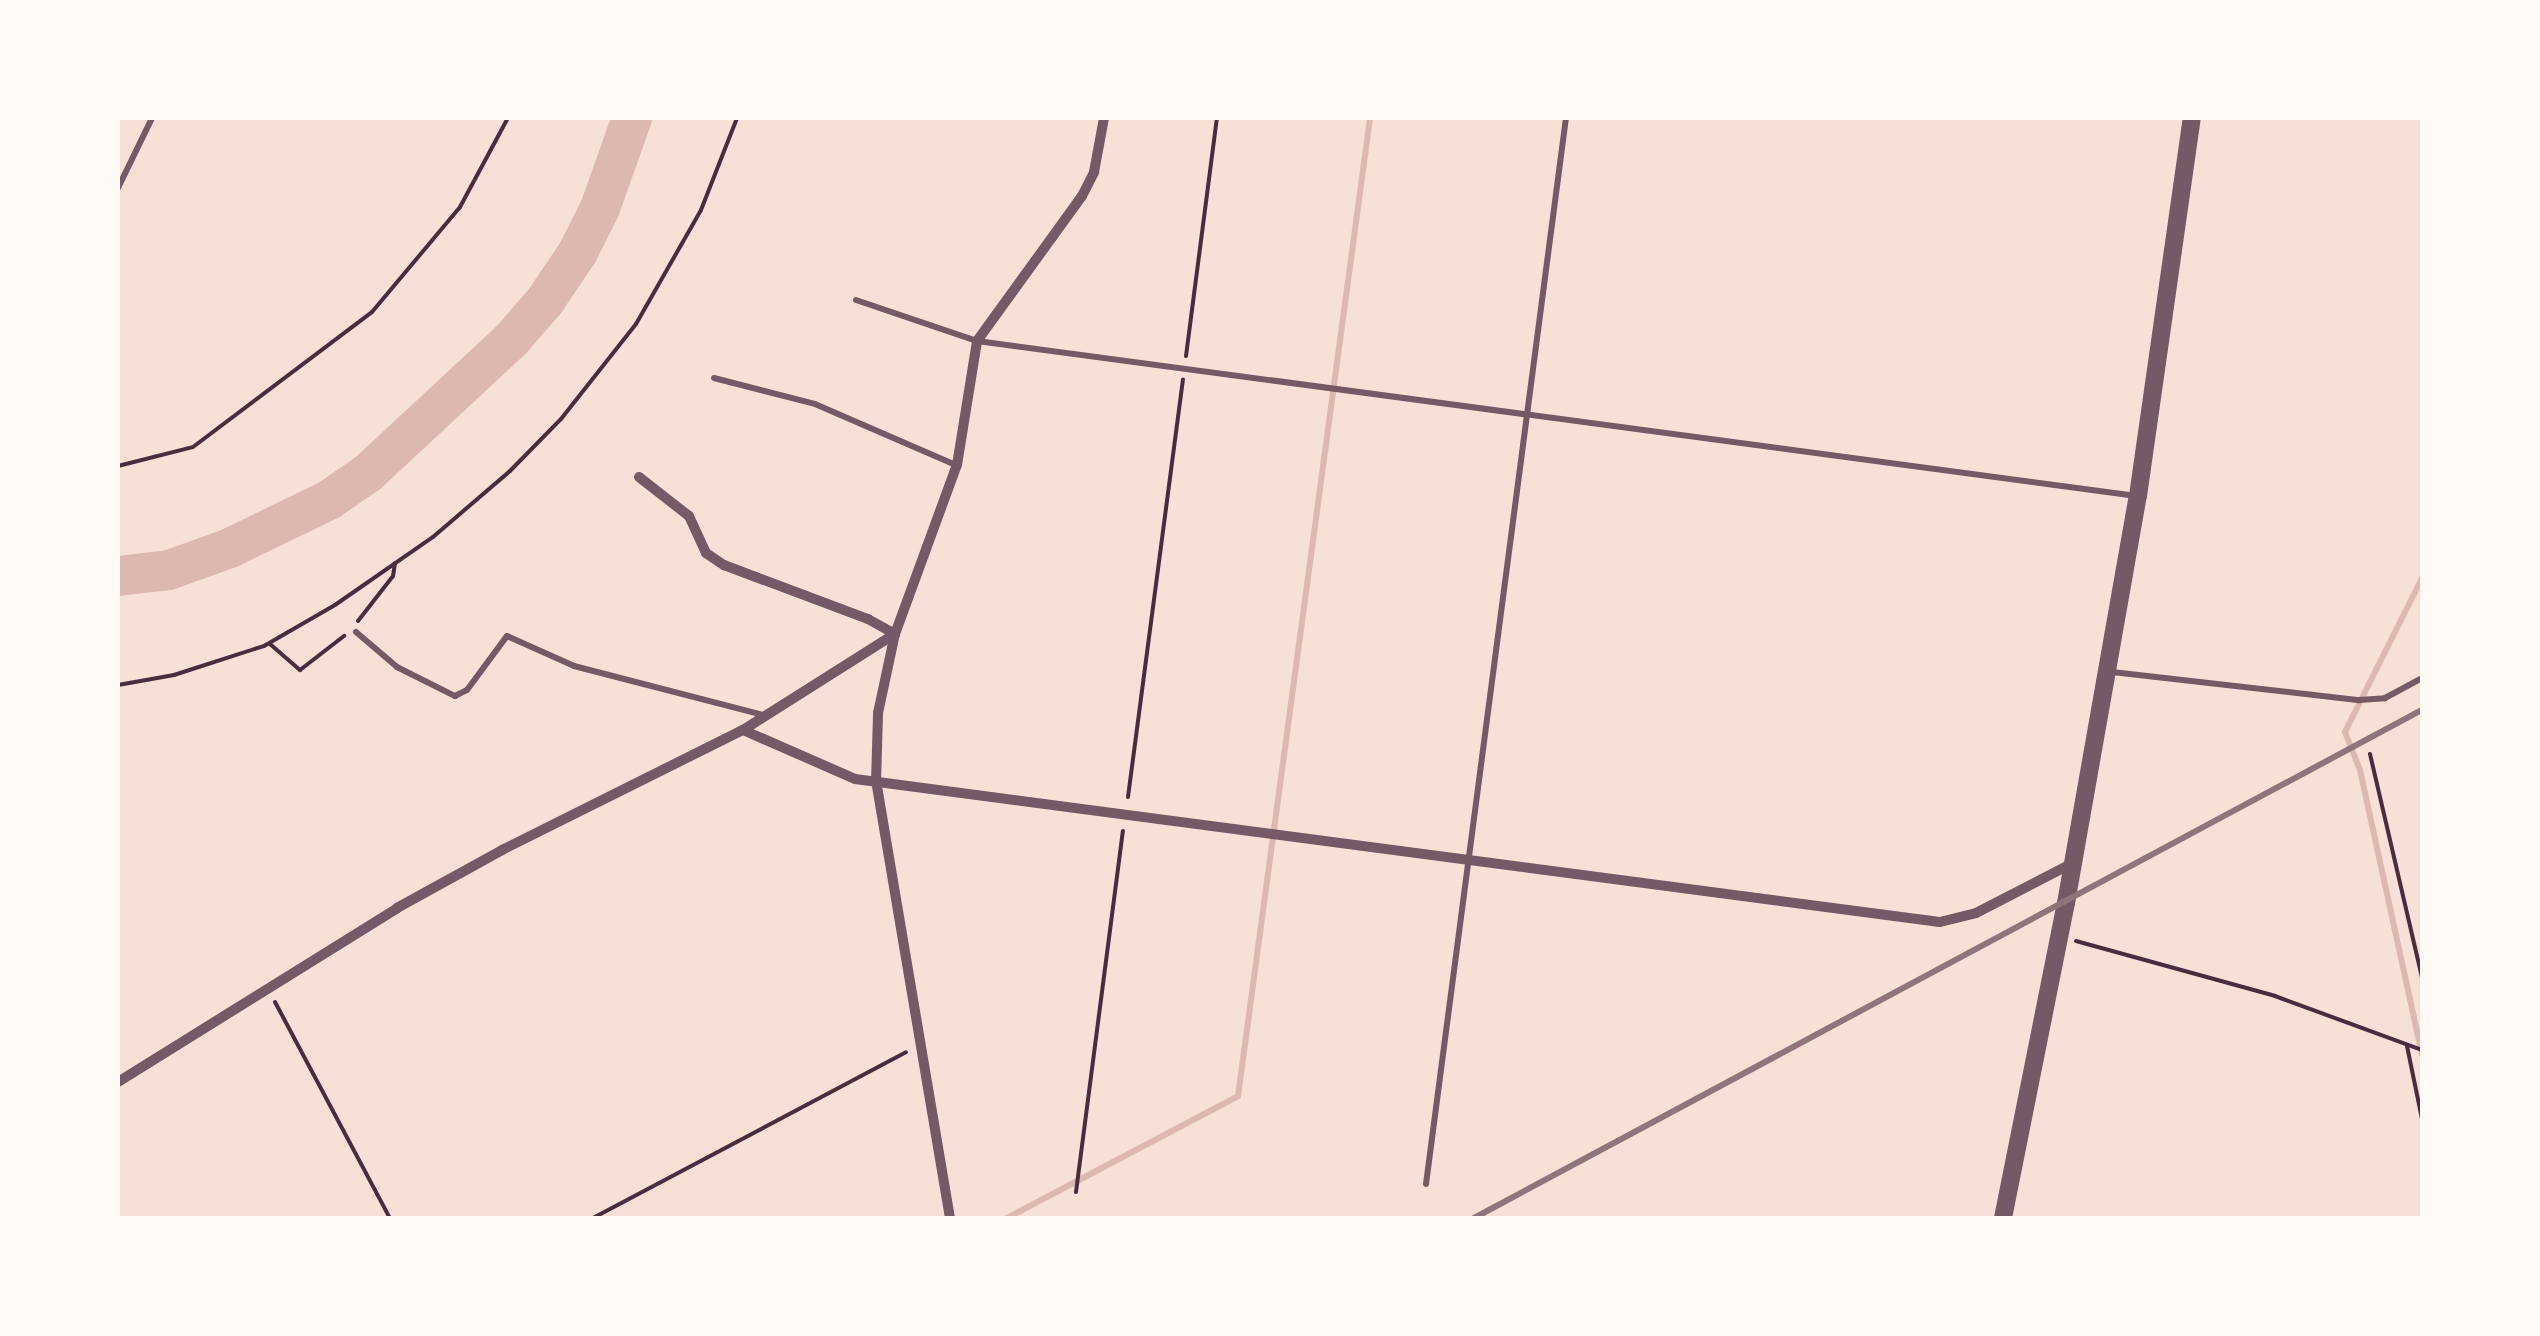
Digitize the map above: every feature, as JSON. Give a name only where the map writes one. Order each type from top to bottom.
[{"type":"street","points":[[950,1218],[876,782],[878,713],[895,634],[957,465],[977,341],[1082,196],[1094,172],[1104,118]]},
{"type":"street","points":[[2003,1218],[2138,496],[2192,118]]},
{"type":"street","points":[[640,477],[689,516],[706,553],[724,565],[868,619],[895,634]]},
{"type":"street","points":[[118,1082],[484,860],[743,730],[895,634]]},
{"type":"street","points":[[743,730],[855,779],[1940,922],[1976,913],[2071,864]]},
{"type":"lane","points":[[118,188],[152,118]]},
{"type":"lane","points":[[1426,1184],[1566,118]]},
{"type":"lane","points":[[856,300],[977,341],[2138,496]]},
{"type":"lane","points":[[714,378],[815,404],[957,465]]},
{"type":"lane","points":[[356,632],[398,667],[456,696],[467,690],[507,636],[574,666],[765,716]]},
{"type":"lane","points":[[2105,671],[2359,700],[2384,698],[2422,678]]},
{"type":"path","points":[[118,466],[193,447],[372,312],[460,206],[508,118]]},
{"type":"path","points":[[118,686],[174,675],[270,644],[335,605],[432,536],[510,471],[561,419],[636,324],[701,210],[737,118]]},
{"type":"path","points":[[1076,1192],[1218,118]]},
{"type":"path","points":[[270,644],[300,670]]},
{"type":"path","points":[[2370,754],[2420,948],[2422,977]]},
{"type":"path","points":[[2057,936],[2275,996],[2422,1050]]},
{"type":"path","points":[[268,989],[390,1218]]},
{"type":"path","points":[[592,1218],[921,1044]]},
{"type":"path","points":[[2406,1044],[2422,1119]]},
{"type":"waterway","points":[[118,576],[169,570],[230,548],[329,500],[368,473],[512,339],[545,301],[578,252],[600,208],[632,118]]},
{"type":"waterway","points":[[1007,1218],[1238,1096],[1370,118]]},
{"type":"waterway","points":[[2422,578],[2345,732],[2360,770],[2422,1055]]},
{"type":"railway","points":[[1474,1218],[2422,710]]}]
